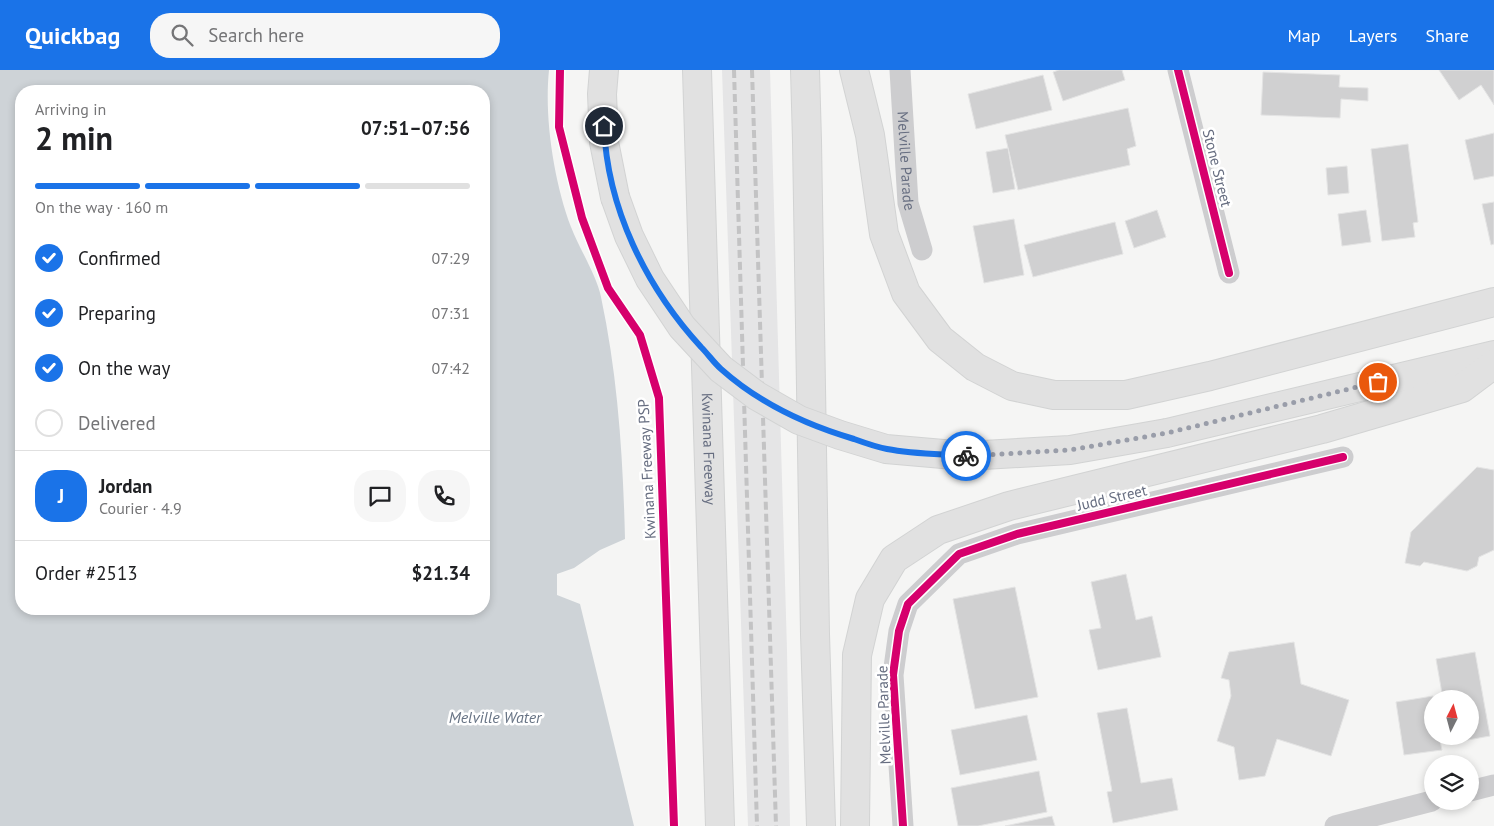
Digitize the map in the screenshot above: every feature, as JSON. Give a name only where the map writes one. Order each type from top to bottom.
[{"type":"highway","points":[[604,70],[602,94],[604,142],[615,197],[629,236],[650,279],[682,327],[721,369],[757,396],[799,420],[840,435],[886,449],[966,456],[1070,450],[1167,433],[1494,355]]},
{"type":"highway","name":"Kwinana Freeway","points":[[697,70],[720,826]]},
{"type":"highway","points":[[805,70],[808,142],[815,634],[821,826]]},
{"type":"highway","points":[[854,70],[870,135],[884,234],[906,293],[940,339],[975,367],[1012,386],[1054,394],[1126,395],[1210,376],[1494,302]]},
{"type":"highway","points":[[855,826],[857,656],[870,599],[894,559],[938,530],[1009,506],[1322,429],[1425,399],[1462,388],[1494,364]]},
{"type":"street","name":"Melville Parade","points":[[900,70],[908,203],[922,250]]},
{"type":"street","name":"Stone Street","points":[[1178,70],[1229,273]]},
{"type":"street","name":"Judd Street","points":[[908,604],[959,554],[1017,534],[1343,457]]},
{"type":"street","name":"Melville Parade","points":[[903,826],[893,675],[899,632],[908,604]]},
{"type":"street","points":[[1479,789],[1494,785]]},
{"type":"street","points":[[1335,826],[1424,803]]},
{"type":"shaded area","points":[[722,70],[770,70],[787,650],[790,826],[748,826]]},
{"type":"water","name":"Melville Water","points":[[0,70],[549,70],[549,129],[555,170],[571,227],[599,289],[612,357],[619,417],[625,539],[600,550],[574,568],[557,574],[557,595],[580,604],[634,826],[0,826]]},
{"type":"building","points":[[1059,70],[1122,70],[1125,80],[1063,101],[1053,72]]},
{"type":"building","points":[[1439,70],[1494,70],[1494,105],[1481,85],[1459,100]]},
{"type":"building","points":[[1263,72],[1340,75],[1339,87],[1368,88],[1368,101],[1341,99],[1340,118],[1261,115]]},
{"type":"building","points":[[1043,75],[1052,110],[976,129],[968,94]]},
{"type":"building","points":[[1128,108],[1136,146],[1127,149],[1130,165],[1018,190],[1005,135]]},
{"type":"building","points":[[1494,133],[1494,176],[1474,180],[1465,140]]},
{"type":"building","points":[[1408,144],[1418,222],[1413,223],[1415,237],[1382,241],[1371,149]]},
{"type":"building","points":[[1008,148],[1015,189],[993,193],[986,152]]},
{"type":"building","points":[[1347,166],[1349,193],[1328,195],[1326,168]]},
{"type":"building","points":[[1494,202],[1494,244],[1491,245],[1482,204]]},
{"type":"building","points":[[1157,210],[1166,237],[1134,248],[1125,221]]},
{"type":"building","points":[[1366,210],[1371,242],[1342,246],[1338,214]]},
{"type":"building","points":[[1014,219],[1024,275],[984,283],[973,226]]},
{"type":"building","points":[[1115,222],[1123,254],[1033,277],[1024,245]]},
{"type":"building","points":[[1477,467],[1494,470],[1494,550],[1479,557],[1477,566],[1467,571],[1424,562],[1420,566],[1405,563],[1411,532]]},
{"type":"building","points":[[1126,574],[1136,620],[1152,616],[1161,657],[1098,670],[1089,630],[1101,628],[1091,582]]},
{"type":"building","points":[[1015,587],[1038,697],[975,709],[953,599]]},
{"type":"building","points":[[1294,642],[1301,684],[1349,700],[1331,756],[1277,739],[1265,776],[1239,780],[1234,747],[1217,741],[1231,696],[1229,680],[1221,678],[1229,652]]},
{"type":"building","points":[[1475,652],[1490,736],[1479,738],[1479,690],[1441,690],[1436,659]]},
{"type":"building","points":[[1424,697],[1424,745],[1441,745],[1442,750],[1404,755],[1396,702]]},
{"type":"building","points":[[1127,708],[1141,783],[1172,778],[1178,810],[1113,823],[1107,792],[1112,791],[1097,713]]},
{"type":"building","points":[[1027,715],[1037,760],[960,775],[951,730]]},
{"type":"building","points":[[1039,771],[1047,812],[978,826],[958,826],[951,788]]},
{"type":"building","points":[[1052,816],[1055,826],[1005,826]]},
{"type":"railway","points":[[734,70],[757,826]]},
{"type":"railway","points":[[752,70],[776,826]]},
{"type":"cycle path","name":"Kwinana Freeway PSP","points":[[560,70],[559,127],[582,218],[608,288],[640,335],[659,398],[674,826]]},
{"type":"cycle path","points":[[1178,70],[1229,273]]},
{"type":"cycle path","points":[[903,826],[893,675],[899,631],[908,604],[959,554],[1017,534],[1343,457]]},
{"type":"way so far","points":[[966,456],[1070,450],[1167,433],[1378,382]]},
{"type":"route","points":[[604,126],[604,142],[615,197],[629,236],[650,279],[682,327],[721,369],[757,396],[799,420],[840,435],[886,449],[966,456]]}]
